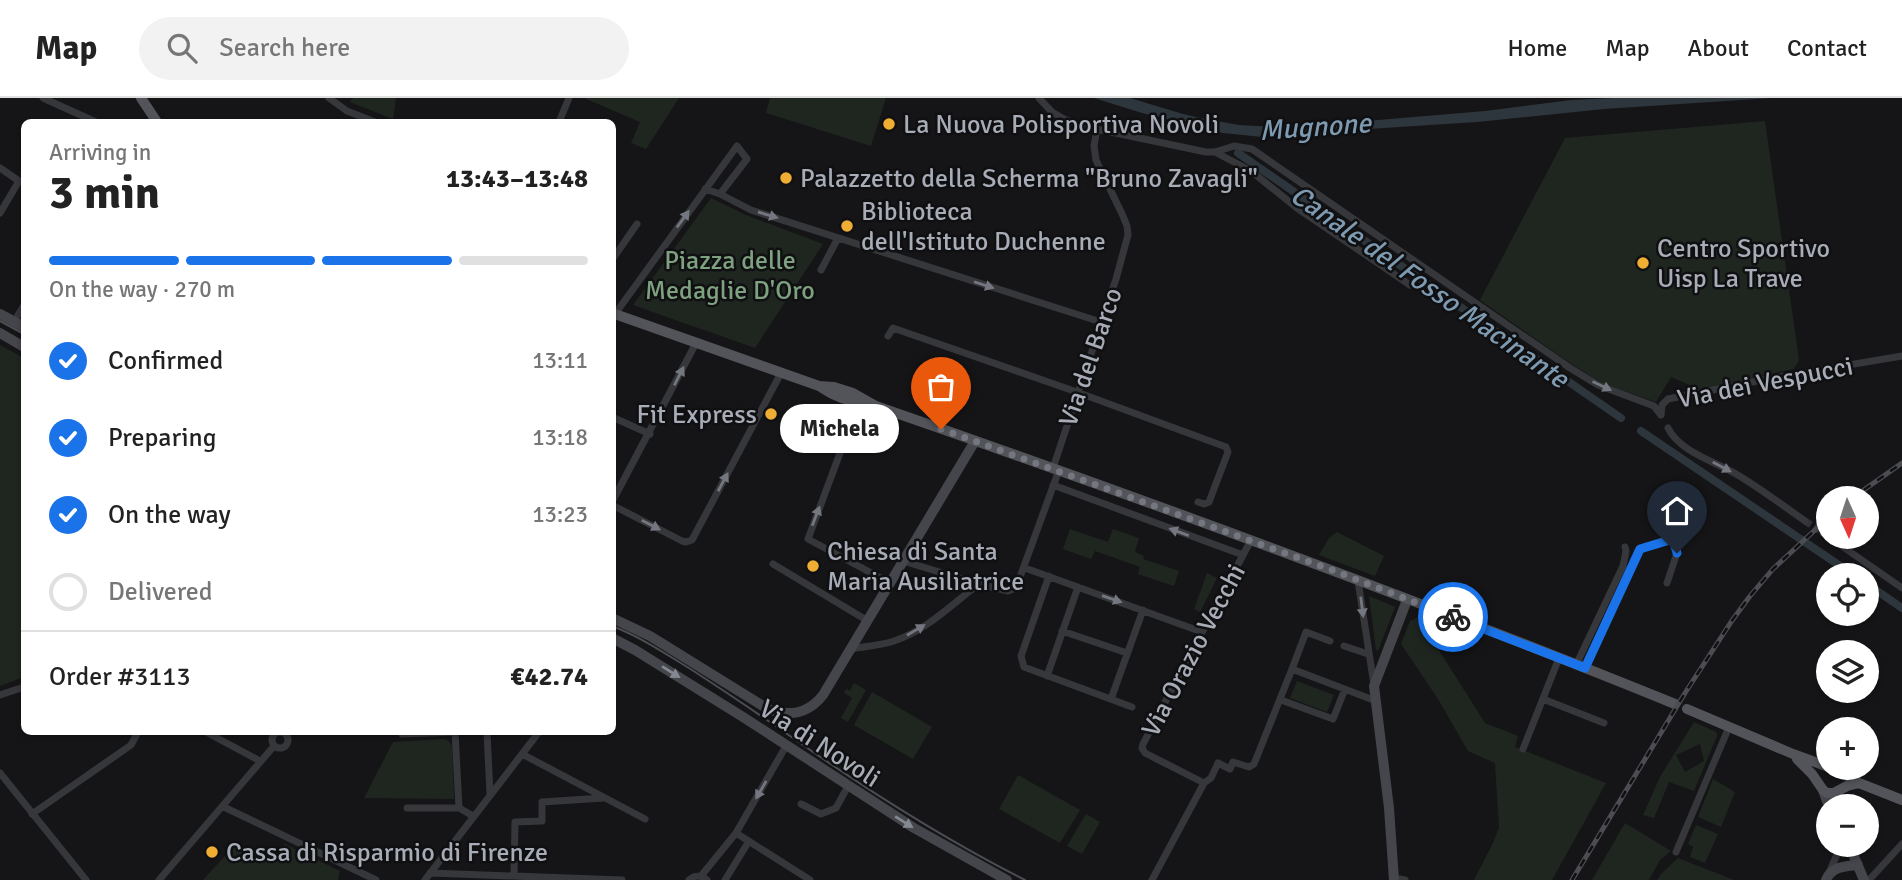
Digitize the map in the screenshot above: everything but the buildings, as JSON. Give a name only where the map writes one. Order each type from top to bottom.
[{"type":"main road","points":[[141,98],[156,119]]},
{"type":"main road","points":[[616,315],[819,386],[853,393],[864,403],[1251,540],[1675,704]]},
{"type":"main road","points":[[1687,709],[1816,763]]},
{"type":"main road","points":[[1793,754],[1821,787],[1831,794],[1859,783]]},
{"type":"main road","points":[[1820,780],[1821,787]]},
{"type":"main road","points":[[1840,790],[1843,780]]},
{"type":"main road","points":[[1853,780],[1902,800]]},
{"type":"street","points":[[43,98],[89,119]]},
{"type":"street","points":[[560,119],[569,98]]},
{"type":"street","name":"Via dei Vespucci","points":[[1039,98],[1047,109],[1063,119],[1097,129],[1206,152],[1234,146],[1252,149],[1570,368],[1598,385],[1654,407],[1661,415],[1662,405],[1668,399],[1902,356]]},
{"type":"street","points":[[333,99],[347,111],[367,119]]},
{"type":"street","name":"Via del Barco","points":[[1024,568],[1054,485],[1077,393],[1128,235],[1123,216],[1096,160],[1094,146],[1097,129]]},
{"type":"street","points":[[616,311],[737,146],[747,159],[720,194]]},
{"type":"street","name":"Via dei Vespucci","points":[[1215,152],[1251,171],[1297,208],[1410,285]]},
{"type":"street","points":[[0,168],[19,181],[0,213]]},
{"type":"street","points":[[705,189],[751,210],[1101,322]]},
{"type":"street","points":[[616,254],[637,224]]},
{"type":"street","points":[[821,270],[838,238]]},
{"type":"street","points":[[0,314],[20,313]]},
{"type":"street","points":[[888,335],[893,328],[1226,447],[1228,452],[1209,502],[1198,502]]},
{"type":"street","points":[[0,333],[21,345]]},
{"type":"street","points":[[616,496],[696,343]]},
{"type":"street","points":[[616,505],[682,541],[690,541],[781,373]]},
{"type":"street","points":[[864,403],[808,539],[890,583]]},
{"type":"street","points":[[616,418],[650,434]]},
{"type":"street","name":"Via dei Vespucci","points":[[1668,428],[1673,436],[1688,448],[1743,478],[1805,521]]},
{"type":"street","points":[[851,649],[975,441]]},
{"type":"street","points":[[1054,485],[1243,555]]},
{"type":"street","points":[[1580,667],[1640,549],[1673,539],[1677,553],[1667,583]]},
{"type":"street","name":"Via Orazio Vecchi","points":[[1204,783],[1145,753],[1142,748],[1251,540]]},
{"type":"street","points":[[1580,667],[1618,576],[1625,547]]},
{"type":"street","points":[[1847,550],[1902,588]]},
{"type":"street","points":[[903,561],[1005,591],[1018,586],[1024,568],[1202,632]]},
{"type":"street","points":[[773,564],[868,621]]},
{"type":"street","points":[[1049,576],[1021,656],[1024,667],[1132,707]]},
{"type":"street","points":[[1618,576],[1625,583]]},
{"type":"street","points":[[1358,581],[1398,879]]},
{"type":"street","points":[[851,649],[888,643],[911,634],[979,584]]},
{"type":"street","points":[[1047,676],[1078,587]]},
{"type":"street","points":[[1374,686],[1407,600]]},
{"type":"street","points":[[1111,699],[1143,610]]},
{"type":"street","name":"Via di Novoli","points":[[616,620],[650,636],[764,707],[780,713],[796,713],[816,703],[851,649]]},
{"type":"street","points":[[1062,631],[1127,653]]},
{"type":"street","points":[[1152,880],[1204,783],[1211,778],[1219,763],[1230,769],[1233,762],[1249,767],[1254,764],[1306,632],[1331,641]]},
{"type":"street","name":"Via di Novoli","points":[[616,640],[914,828],[1007,880]]},
{"type":"street","points":[[1345,646],[1368,654]]},
{"type":"street","points":[[1523,749],[1559,658]]},
{"type":"street","points":[[1292,669],[1376,701]]},
{"type":"street","points":[[0,695],[21,688]]},
{"type":"street","points":[[1281,700],[1333,719],[1345,689]]},
{"type":"street","points":[[1543,699],[1604,723]]},
{"type":"street","points":[[1676,852],[1729,727]]},
{"type":"street","points":[[32,814],[131,745],[136,735]]},
{"type":"street","points":[[212,735],[260,761]]},
{"type":"street","points":[[275,735],[272,741],[276,747]]},
{"type":"street","points":[[286,735],[288,739]]},
{"type":"street","points":[[161,880],[260,761],[276,747],[285,746],[292,735]]},
{"type":"street","points":[[455,735],[459,808]]},
{"type":"street","points":[[487,735],[491,795]]},
{"type":"street","points":[[427,877],[538,735]]},
{"type":"street","points":[[688,880],[694,876],[704,878],[736,833],[786,746]]},
{"type":"street","points":[[161,880],[276,747]]},
{"type":"street","points":[[522,754],[645,819]]},
{"type":"street","points":[[0,773],[86,880]]},
{"type":"street","points":[[801,804],[821,814],[836,808],[848,786]]},
{"type":"street","points":[[1821,787],[1824,794]]},
{"type":"street","points":[[1838,794],[1840,790]]},
{"type":"street","points":[[514,876],[515,822],[542,821],[542,802],[604,798]]},
{"type":"street","points":[[226,808],[376,880]]},
{"type":"street","points":[[407,808],[459,808],[473,816]]},
{"type":"street","points":[[736,833],[810,880]]},
{"type":"street","points":[[725,880],[749,841]]},
{"type":"street","points":[[1869,880],[1902,844]]},
{"type":"street","points":[[1828,877],[1836,857]]},
{"type":"street","points":[[1854,857],[1864,880]]},
{"type":"street","points":[[1828,877],[1843,867],[1858,865]]},
{"type":"street","points":[[427,877],[514,876],[622,880]]},
{"type":"green space","points":[[353,98],[396,98],[393,119],[350,102]]},
{"type":"green space","points":[[584,98],[679,98],[646,149],[631,143],[640,122]]},
{"type":"green space","points":[[770,98],[886,98],[871,146],[766,113]]},
{"type":"green space","name":"Centro Sportivo Uisp La Trave","points":[[1765,121],[1799,360],[1794,369],[1699,389],[1671,377],[1656,402],[1602,383],[1480,300],[1565,138]]},
{"type":"green space","name":"Piazza delle Medaglie D'Oro","points":[[711,198],[746,215],[823,244],[755,348],[633,305]]},
{"type":"green space","points":[[0,345],[21,356],[21,678],[0,686]]},
{"type":"green space","points":[[1070,529],[1108,542],[1113,529],[1139,538],[1135,552],[1144,556],[1143,559],[1179,571],[1174,586],[1138,574],[1140,567],[1095,551],[1091,559],[1063,549]]},
{"type":"green space","points":[[1337,532],[1384,556],[1375,576],[1319,555],[1329,538]]},
{"type":"green space","points":[[1207,573],[1217,578],[1200,612],[1194,609]]},
{"type":"green space","points":[[1369,596],[1395,607],[1378,651],[1376,650]]},
{"type":"green space","points":[[1418,617],[1485,723],[1518,736],[1515,747],[1606,783],[1552,880],[1474,880],[1499,827],[1495,763],[1468,751],[1438,699],[1401,644],[1410,621]]},
{"type":"green space","points":[[1297,681],[1334,695],[1327,712],[1290,698]]},
{"type":"green space","points":[[854,683],[866,690],[848,722],[841,718],[852,698],[844,693],[846,689],[850,691]]},
{"type":"green space","points":[[872,692],[932,727],[913,759],[854,725]]},
{"type":"green space","points":[[1694,722],[1717,733],[1694,791],[1669,782],[1654,818],[1643,815],[1660,777]],"holes":[[[1700,744],[1704,761],[1685,772],[1676,755]]]},
{"type":"green space","points":[[443,739],[449,741],[452,746],[454,799],[364,798],[393,742]]},
{"type":"green space","points":[[1018,775],[1080,810],[1060,843],[999,809]]},
{"type":"green space","points":[[1713,779],[1735,792],[1721,827],[1698,817]]},
{"type":"green space","points":[[1086,814],[1100,822],[1082,854],[1067,846]]},
{"type":"green space","points":[[1625,823],[1671,851],[1660,860],[1649,880],[1592,880]]},
{"type":"green space","points":[[1696,825],[1718,834],[1705,863],[1690,857],[1693,847],[1688,844]]},
{"type":"green space","points":[[285,844],[340,871],[338,880],[203,880],[235,845],[269,862]]},
{"type":"green space","points":[[1678,858],[1734,880],[1657,880]]},
{"type":"water","name":"Mugnone","points":[[1094,98],[1130,98],[1205,119],[1239,125],[1275,127],[1485,111],[1571,100],[1772,98],[1604,109],[1273,138],[1223,133]]},
{"type":"waterway","name":"Canale del Fosso Macinante","points":[[1238,153],[1621,418]]},
{"type":"waterway","name":"Canale del Fosso Macinante","points":[[1641,431],[1836,563]]},
{"type":"waterway","name":"Canale del Fosso Macinante","points":[[1879,592],[1902,608]]},
{"type":"tunnel","points":[[1805,521],[1816,528]]},
{"type":"tram line","points":[[0,321],[21,332]]},
{"type":"tram line","points":[[616,627],[692,670],[906,813],[1025,880]]},
{"type":"railway","points":[[1869,486],[1902,463]]},
{"type":"railway","points":[[1572,880],[1731,622],[1773,569],[1816,529]]},
{"type":"way so far","points":[[941,429],[1332,570],[1453,617]]},
{"type":"place","name":"La Nuova Polisportiva Novoli","points":[[889,124]]},
{"type":"place","name":"Palazzetto della Scherma \"Bruno Zavagli\"","points":[[786,178]]},
{"type":"place","name":"Biblioteca dell'Istituto Duchenne","points":[[847,226]]},
{"type":"place","name":"Centro Sportivo Uisp La Trave","points":[[1643,263]]},
{"type":"place","name":"Fit Express","points":[[771,414]]},
{"type":"place","name":"Michela","points":[[941,429]]},
{"type":"place","name":"Chiesa di Santa Maria Ausiliatrice","points":[[813,566]]},
{"type":"place","name":"Cassa di Risparmio di Firenze","points":[[212,852]]},
{"type":"route","points":[[1453,617],[1585,668],[1640,549],[1673,539],[1677,553]]}]
